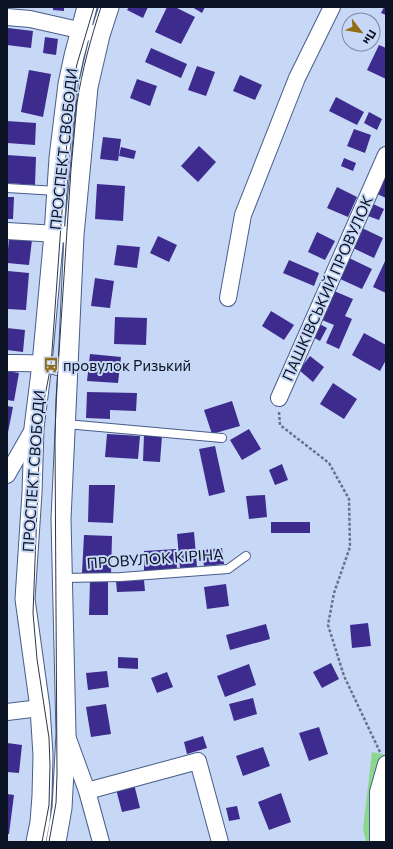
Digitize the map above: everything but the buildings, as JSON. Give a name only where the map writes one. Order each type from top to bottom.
[{"type":"street","name":"ПРОСПЕКТ СВОБОДИ","points":[[36,842],[40,822],[43,755],[40,708],[25,599],[32,493],[34,428],[42,364],[68,84],[87,7]]},
{"type":"street","name":"ПРОСПЕКТ СВОБОДИ","points":[[56,842],[62,808],[66,734],[61,520],[74,235],[88,87],[100,35],[109,7]]},
{"type":"street","points":[[228,298],[243,215],[297,78],[332,7]]},
{"type":"street","points":[[7,17],[30,19],[81,29],[100,35]]},
{"type":"street","name":"ПАШКІВСЬКИЙ ПРОВУЛОК","points":[[279,398],[386,155]]},
{"type":"street","points":[[7,232],[74,235]]},
{"type":"street","points":[[7,363],[58,366],[68,371]]},
{"type":"street","points":[[7,475],[34,428]]},
{"type":"street","points":[[7,712],[40,708]]},
{"type":"street","points":[[66,734],[87,791],[101,842]]},
{"type":"street","points":[[87,791],[198,760],[220,842]]},
{"type":"street","points":[[378,842],[378,792],[384,760]]},
{"type":"lane","points":[[7,188],[57,192]]},
{"type":"lane","points":[[66,424],[222,438]]},
{"type":"lane","name":"ПРОВУЛОК КІРІНА","points":[[63,578],[121,577],[228,569],[246,556]]},
{"type":"path","points":[[280,425],[329,463],[349,499],[350,547],[334,593],[328,625],[344,676],[384,760]]},
{"type":"green space","points":[[372,752],[386,755],[386,842],[366,842],[363,829]]},
{"type":"tram line","points":[[42,842],[49,805],[49,738],[37,659],[33,613],[41,416],[51,365],[70,99],[77,64],[94,7]]},
{"type":"tram line","points":[[49,842],[56,803],[57,774],[56,399],[71,169],[77,103],[81,78],[101,7]]},
{"type":"place","name":"провулок Ризький","points":[[51,365]]}]
